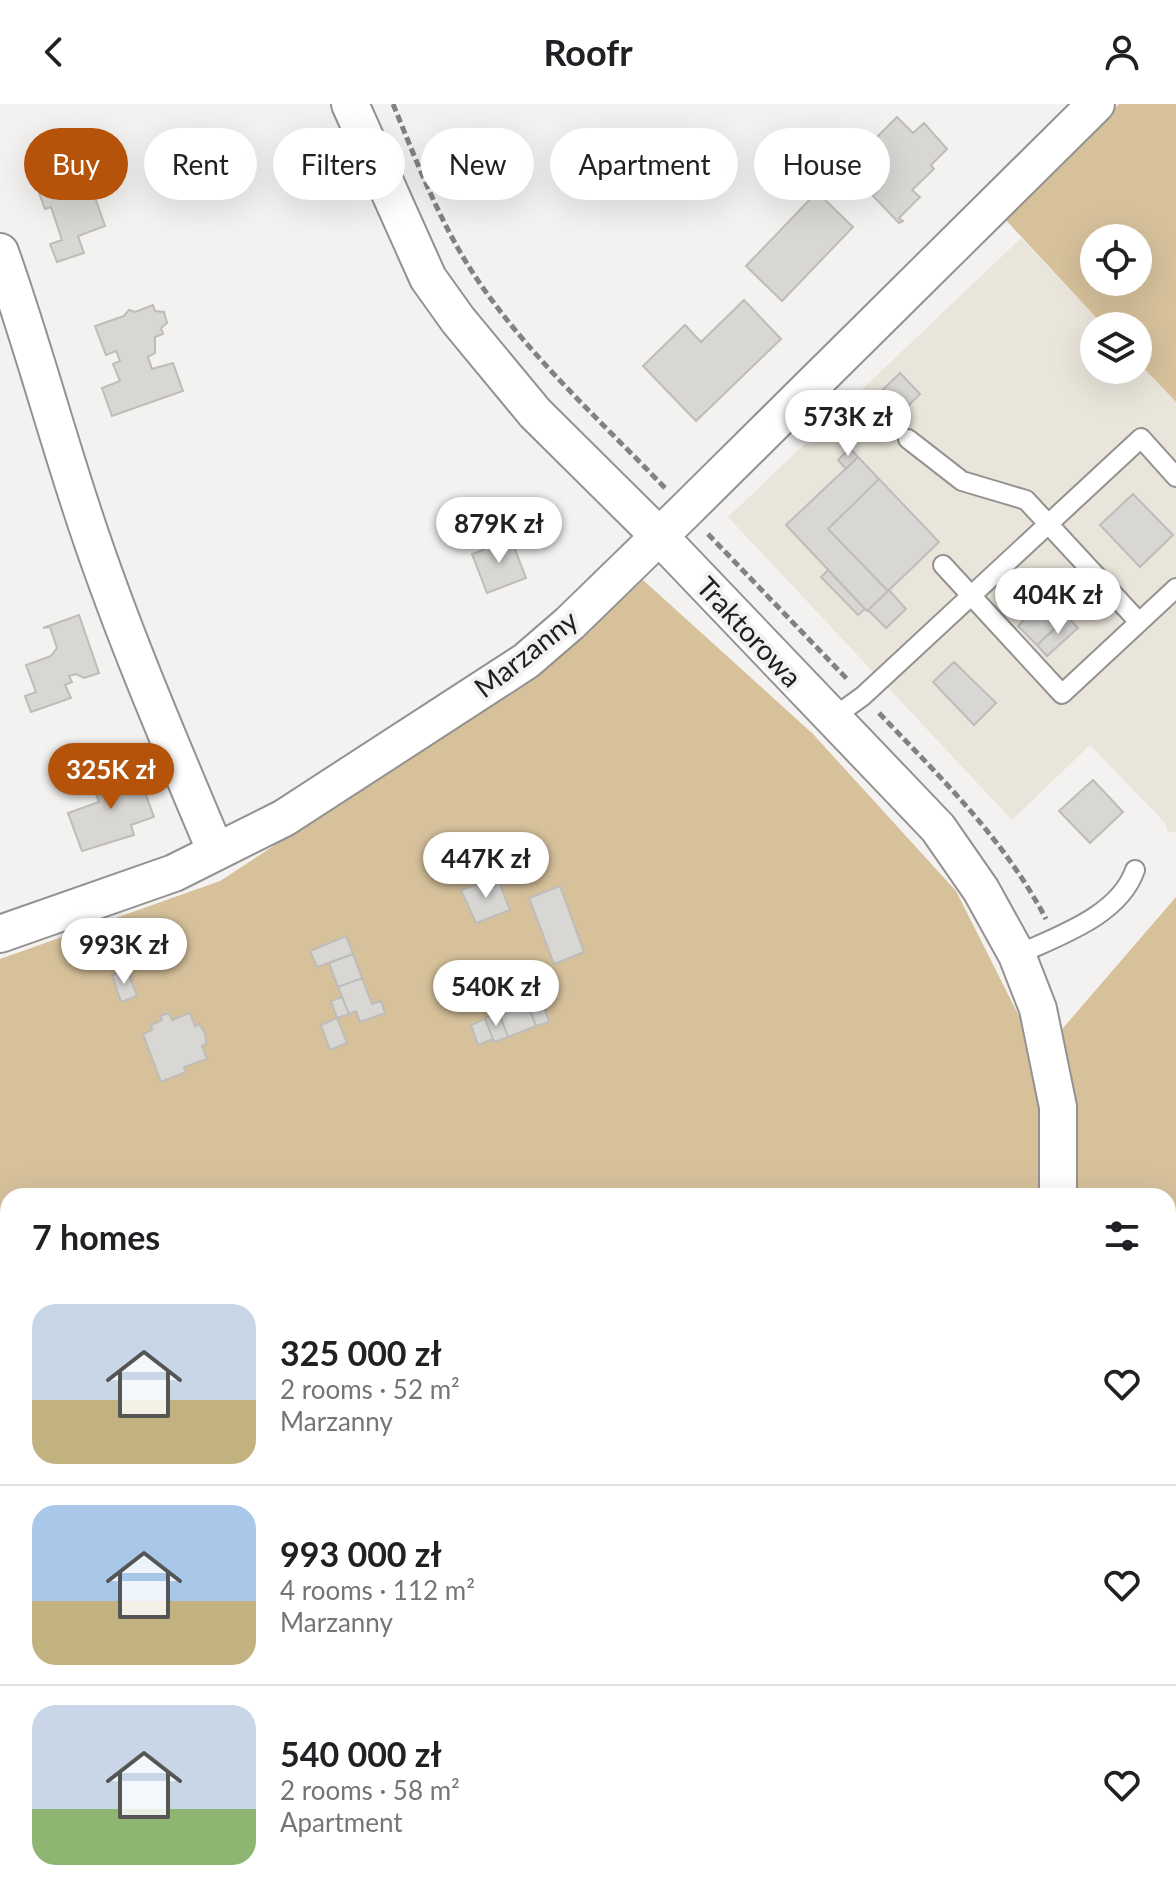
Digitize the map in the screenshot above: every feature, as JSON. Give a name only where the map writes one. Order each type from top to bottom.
[{"type":"street","name":"Traktorowa","points":[[350,104],[404,228],[435,289],[535,413],[658,535],[938,828],[981,890],[1017,955],[1038,1009],[1052,1067],[1059,1136],[1058,1188]]},
{"type":"street","name":"Marzanny","points":[[0,934],[174,873],[284,818],[526,661],[570,623],[1096,104]]},
{"type":"street","points":[[0,252],[28,330],[81,507],[157,714],[216,852]]},
{"type":"lane","points":[[831,719],[863,696],[1141,438],[1176,477]]},
{"type":"lane","points":[[908,439],[962,481],[1026,500],[1139,622]]},
{"type":"lane","points":[[943,565],[1062,694],[1176,588]]},
{"type":"lane","points":[[1017,955],[1056,938],[1116,901],[1129,886],[1135,870]]},
{"type":"shaded area","points":[[1119,104],[1176,104],[1176,402],[1152,377],[1152,312],[1091,312],[1003,217]]},
{"type":"shaded area","points":[[1021,238],[1091,312],[1080,312],[1080,384],[1152,384],[1152,377],[1176,402],[1176,833],[1167,831],[1165,823],[1090,745],[1012,820],[728,517]]},
{"type":"shaded area","points":[[643,580],[813,734],[956,891],[1024,1026],[1032,1064],[1176,897],[1176,1188],[0,1188],[0,959],[220,881],[499,698]]},
{"type":"building","points":[[897,117],[913,133],[924,123],[947,149],[931,165],[934,169],[912,190],[920,197],[899,218],[903,221],[899,223],[877,200],[890,200],[890,128],[886,128]]},
{"type":"building","points":[[42,200],[96,200],[105,226],[78,236],[84,253],[57,262],[50,244],[62,240],[51,207],[45,209]]},
{"type":"building","points":[[809,200],[825,200],[853,227],[782,301],[746,266]]},
{"type":"building","points":[[744,300],[781,339],[696,421],[643,366],[685,325],[701,342]]},
{"type":"building","points":[[153,305],[155,311],[164,312],[167,323],[161,328],[163,334],[155,337],[155,353],[148,357],[152,369],[173,363],[183,391],[112,416],[102,388],[120,381],[113,364],[120,361],[116,351],[106,355],[95,326],[124,316],[129,310],[135,312]]},
{"type":"building","points":[[900,373],[920,394],[880,434],[859,413]]},
{"type":"building","points":[[850,448],[858,457],[846,469],[838,460]]},
{"type":"building","points":[[858,457],[879,479],[828,529],[888,591],[867,611],[786,525]]},
{"type":"building","points":[[879,479],[939,542],[888,591],[828,529]]},
{"type":"building","points":[[1133,494],[1173,535],[1140,567],[1100,525]]},
{"type":"building","points":[[493,538],[500,543],[511,539],[526,578],[487,593],[472,554],[483,550],[485,541]]},
{"type":"building","points":[[828,570],[865,609],[858,615],[821,577]]},
{"type":"building","points":[[889,590],[906,609],[886,628],[868,610]]},
{"type":"building","points":[[1039,605],[1058,625],[1037,645],[1018,626]]},
{"type":"building","points":[[79,615],[99,673],[84,678],[76,674],[69,676],[72,682],[65,685],[71,698],[31,712],[25,696],[36,692],[26,665],[51,656],[57,648],[50,627],[43,628]]},
{"type":"building","points":[[1068,617],[1078,628],[1047,656],[1037,645]]},
{"type":"building","points":[[954,662],[996,703],[974,725],[933,682]]},
{"type":"building","points":[[117,768],[123,782],[139,776],[154,817],[131,825],[134,835],[82,851],[68,813],[99,802],[90,778]]},
{"type":"building","points":[[1093,780],[1123,812],[1090,843],[1059,811]]},
{"type":"building","points":[[497,877],[510,910],[476,923],[461,890]]},
{"type":"building","points":[[560,886],[584,952],[554,964],[529,898]]},
{"type":"building","points":[[346,936],[353,954],[317,967],[310,951]]},
{"type":"building","points":[[353,954],[362,978],[338,987],[329,963]]},
{"type":"building","points":[[127,970],[137,996],[121,1002],[112,975]]},
{"type":"building","points":[[362,978],[372,1004],[381,1001],[385,1013],[360,1022],[356,1011],[349,1014],[338,987]]},
{"type":"building","points":[[342,997],[349,1014],[337,1018],[331,1001]]},
{"type":"building","points":[[541,998],[549,1022],[536,1026],[527,1003]]},
{"type":"building","points":[[527,1003],[536,1026],[508,1037],[499,1013]]},
{"type":"building","points":[[169,1013],[172,1020],[190,1013],[195,1026],[199,1024],[205,1033],[206,1044],[202,1046],[207,1059],[184,1067],[186,1072],[161,1082],[143,1034],[152,1030],[151,1025],[162,1020],[160,1016]]},
{"type":"building","points":[[499,1013],[508,1037],[494,1042],[485,1018]]},
{"type":"building","points":[[337,1018],[347,1043],[330,1050],[321,1025]]},
{"type":"building","points":[[485,1019],[493,1039],[478,1045],[471,1025]]}]
